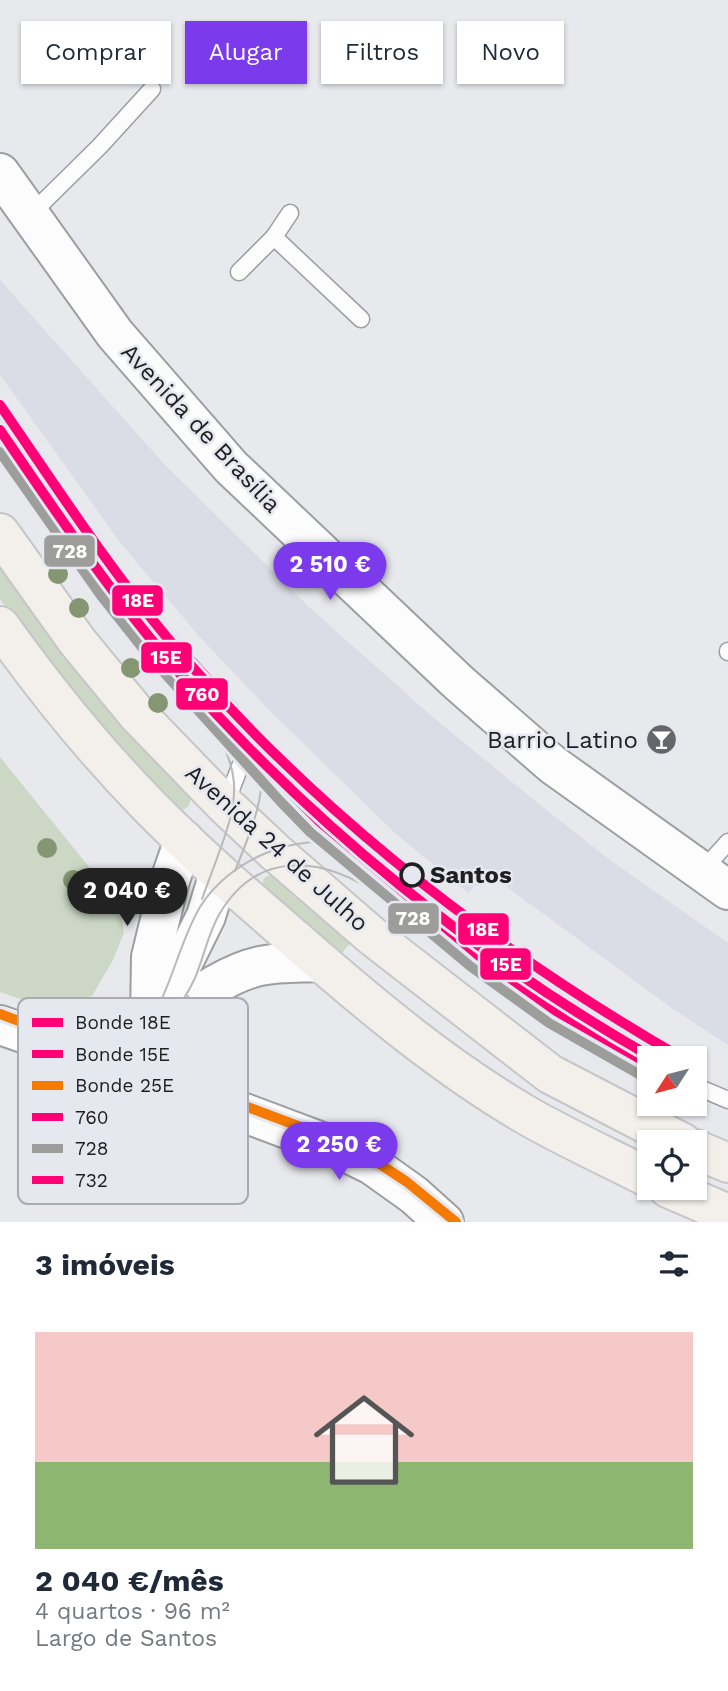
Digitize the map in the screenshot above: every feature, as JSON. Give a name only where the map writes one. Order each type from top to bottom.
[{"type":"main road","name":"Avenida 24 de Julho","points":[[0,533],[77,641],[137,714],[225,805],[372,936],[550,1074],[658,1130]]},
{"type":"main road","points":[[0,626],[92,743],[148,806],[320,962],[430,1052],[526,1115],[637,1172]]},
{"type":"main road","points":[[184,840],[225,805]]},
{"type":"main road","points":[[219,873],[225,805]]},
{"type":"main road","points":[[707,1154],[728,1163]]},
{"type":"main road","points":[[696,1200],[728,1214]]},
{"type":"street","name":"Avenida de Brasília","points":[[0,173],[115,334],[231,467],[459,683],[553,765],[715,881]]},
{"type":"street","points":[[150,998],[150,957],[169,883],[184,840]]},
{"type":"street","points":[[165,998],[206,916],[219,873]]},
{"type":"street","points":[[196,998],[219,983],[262,966],[320,962]]},
{"type":"street","points":[[0,1025],[18,1031]]},
{"type":"street","points":[[248,1114],[335,1147],[381,1172],[414,1195],[444,1222]]},
{"type":"lane","points":[[30,215],[100,146],[152,89]]},
{"type":"lane","points":[[239,272],[274,237],[290,213]]},
{"type":"lane","points":[[274,237],[361,319]]},
{"type":"lane","name":"Avenida 24 de Julho","points":[[0,428],[113,589],[159,646],[320,822],[478,955],[556,1011],[637,1057]]},
{"type":"lane","points":[[225,805],[248,746]]},
{"type":"lane","points":[[715,881],[728,842]]},
{"type":"lane","points":[[707,1091],[728,1100]]},
{"type":"shaded area","points":[[0,280],[164,464],[310,608],[435,719],[534,800],[610,860],[728,943],[728,1045],[673,1009],[500,882],[474,886],[469,893],[459,886],[395,833],[270,711],[197,634],[119,541],[0,375]]},
{"type":"green space","points":[[0,561],[192,796],[188,807],[182,810],[174,806],[81,703],[14,619],[0,599]]},
{"type":"green space","points":[[0,757],[119,904],[124,933],[113,960],[92,996],[18,998],[0,992]]},
{"type":"green space","points":[[272,874],[352,941],[337,959],[261,887],[264,878]]},
{"type":"tram line","name":"18E","points":[[0,405],[90,536],[161,631],[241,720],[298,776],[357,830],[483,929],[548,975],[662,1046]]},
{"type":"tram line","name":"15E","points":[[0,430],[85,552],[152,641],[228,726],[282,781],[399,884],[461,932],[589,1020],[637,1048]]},
{"type":"tram line","points":[[186,691],[209,721],[224,747],[232,770],[234,791],[224,838],[202,899]]},
{"type":"tram line","points":[[231,708],[247,728],[257,748],[261,768],[258,807],[235,871]]},
{"type":"tram line","points":[[162,998],[200,907],[228,876],[266,853],[286,846],[308,843],[329,842],[350,846],[380,858],[425,887]]},
{"type":"tram line","points":[[184,998],[220,913],[236,891],[255,877],[275,868],[296,865],[318,868],[362,884],[383,898]]},
{"type":"tram line","name":"25E","points":[[0,1014],[18,1021]]},
{"type":"tram line","points":[[248,1106],[259,1111]]},
{"type":"tram line","name":"25E","points":[[248,1107],[354,1147],[407,1182],[456,1222]]},
{"type":"transit line","name":"732","points":[[11,420],[124,581],[170,637],[329,812],[487,944],[564,999],[646,1046]]},
{"type":"transit line","name":"760","points":[[0,428],[113,589],[159,646],[320,822],[478,955],[556,1011],[637,1057]]},
{"type":"transit line","name":"728","points":[[0,452],[102,597],[148,655],[310,832],[470,966],[549,1023],[637,1073]]},
{"type":"place","name":"Barrio Latino","points":[[661,740]]},
{"type":"place","name":"Santos","points":[[412,875]]}]
